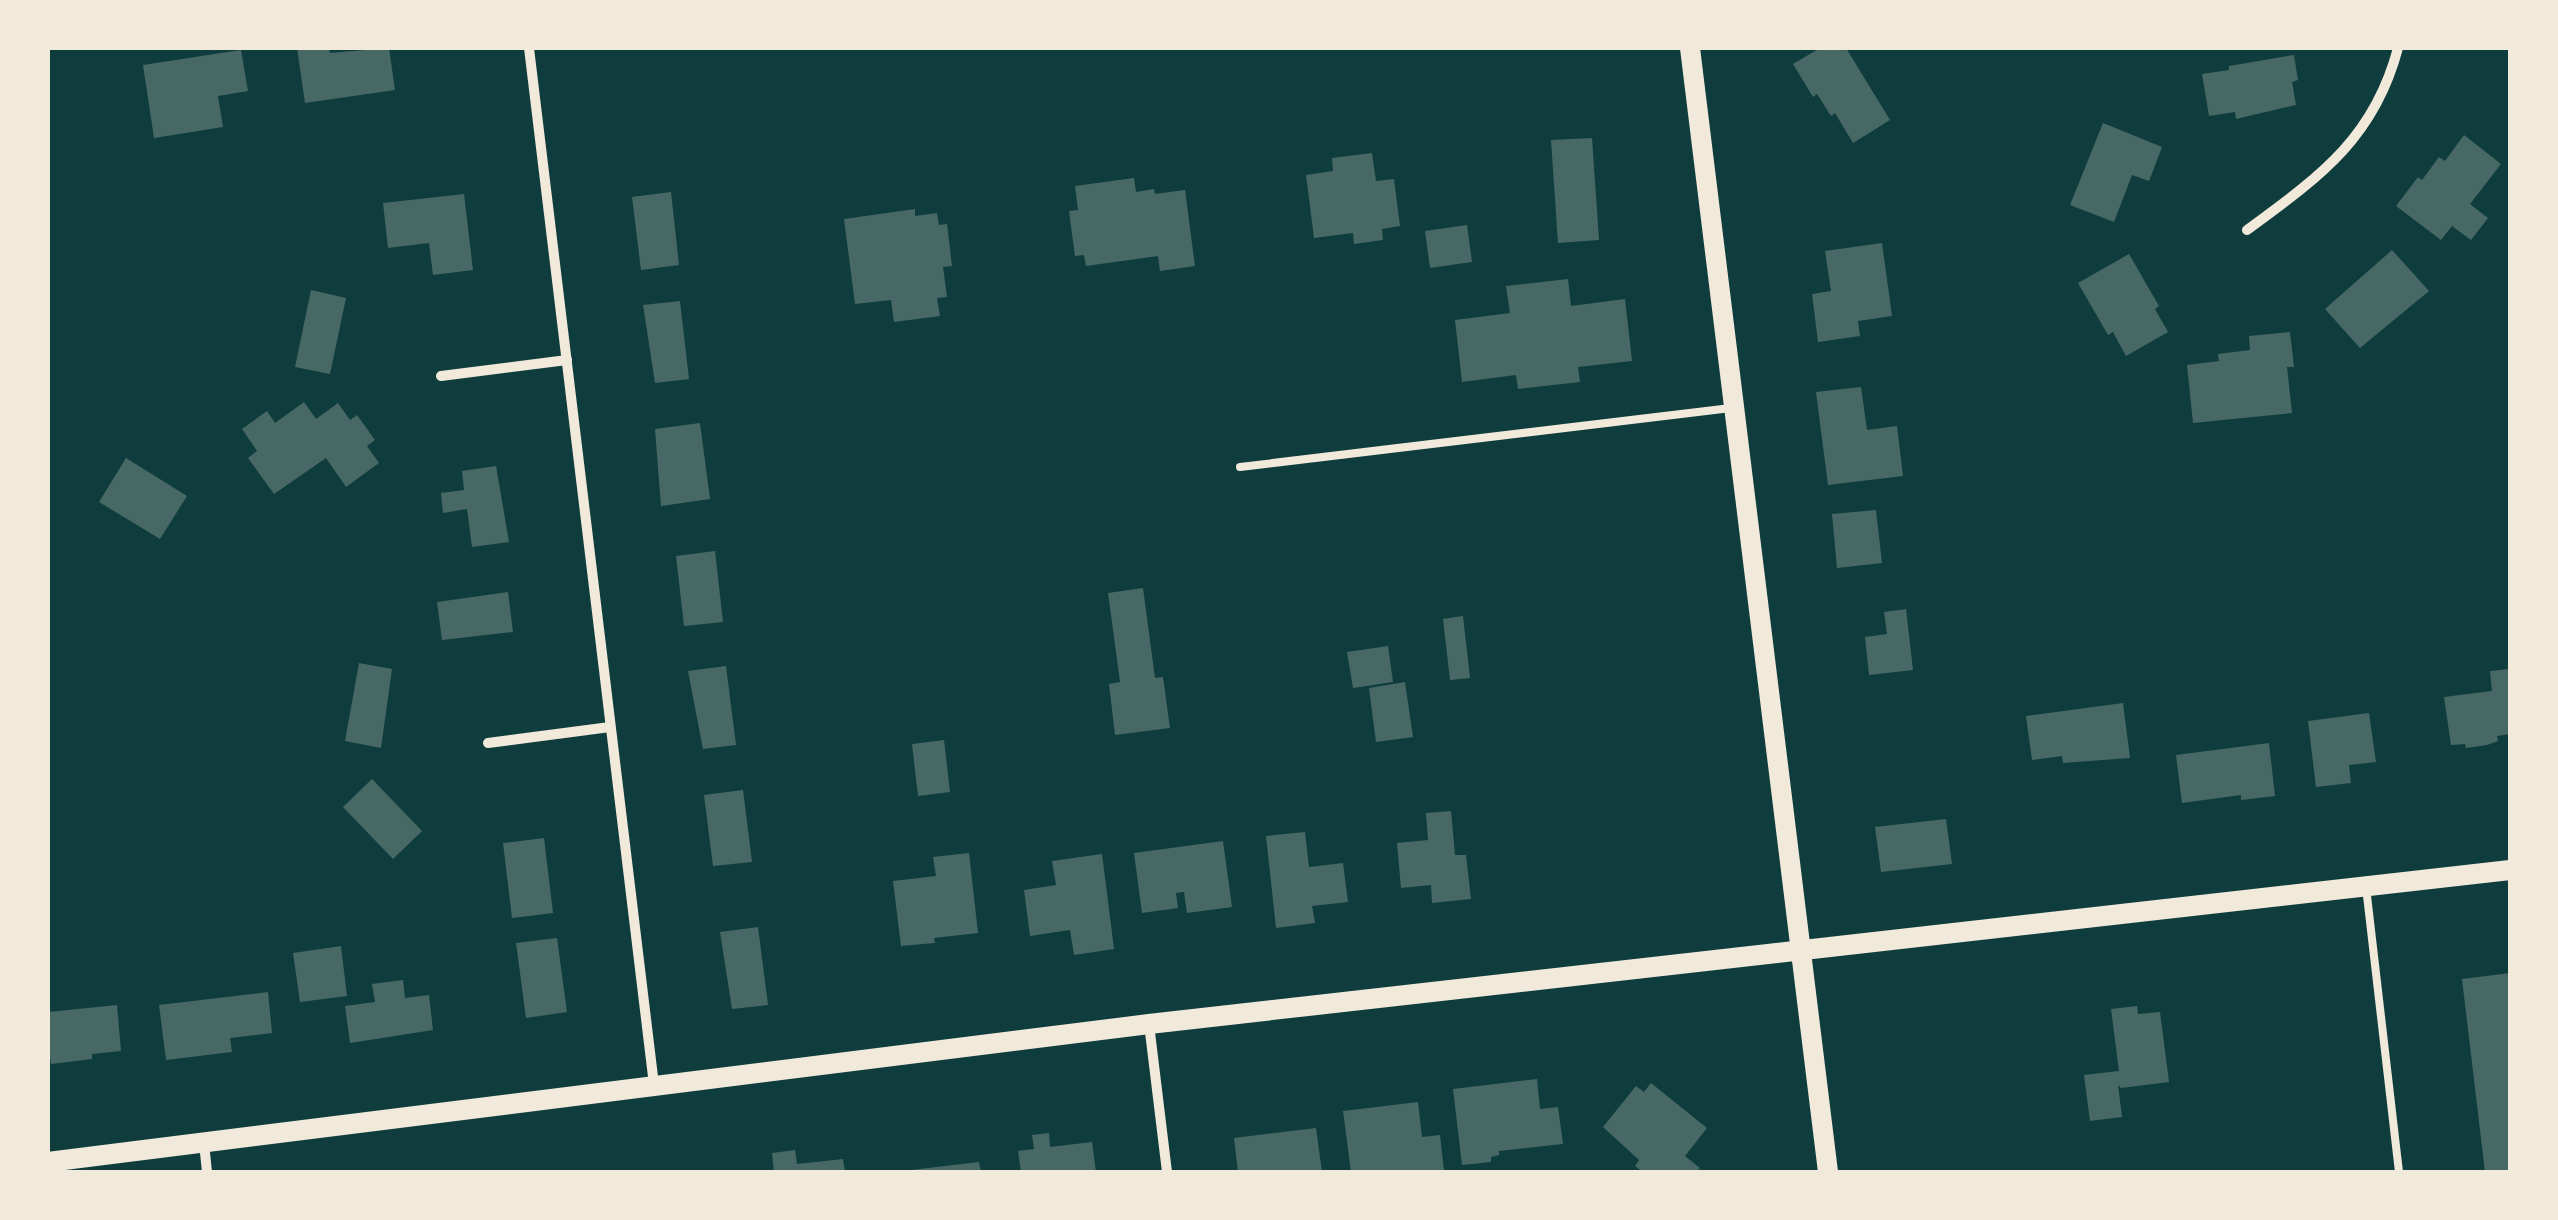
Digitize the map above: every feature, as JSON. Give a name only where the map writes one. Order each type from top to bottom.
[{"type":"main road","points":[[1690,48],[1828,1172]]},
{"type":"main road","points":[[48,1162],[1149,1024],[2510,870]]},
{"type":"street","points":[[528,48],[654,1086]]},
{"type":"street","points":[[2247,230],[2316,178],[2361,132],[2391,76],[2398,48]]},
{"type":"street","points":[[441,376],[566,360]]},
{"type":"street","points":[[488,743],[610,727]]},
{"type":"street","points":[[1149,1024],[1168,1172]]},
{"type":"street","points":[[204,1143],[207,1172]]},
{"type":"lane","points":[[1240,467],[1736,407]]},
{"type":"lane","points":[[2366,887],[2399,1172]]},
{"type":"building","points":[[297,48],[329,48],[330,53],[389,48],[395,90],[305,103]]},
{"type":"building","points":[[1820,48],[1846,48],[1890,120],[1853,143],[1835,113],[1831,116],[1817,94],[1813,97],[1793,64]]},
{"type":"building","points":[[241,50],[248,91],[218,96],[223,127],[154,138],[143,65]]},
{"type":"building","points":[[2294,55],[2298,80],[2292,82],[2296,105],[2236,119],[2235,112],[2209,116],[2202,74]]},
{"type":"building","points":[[2103,123],[2162,147],[2149,181],[2132,175],[2114,222],[2070,205]]},
{"type":"building","points":[[2464,135],[2501,164],[2470,204],[2488,218],[2471,240],[2452,226],[2441,240],[2396,206],[2439,157],[2445,161]]},
{"type":"building","points":[[1592,138],[1599,240],[1558,243],[1551,140]]},
{"type":"building","points":[[1372,153],[1376,181],[1394,179],[1400,226],[1382,229],[1383,240],[1354,244],[1353,233],[1314,238],[1306,175],[1333,171],[1332,158]]},
{"type":"building","points":[[1134,178],[1136,192],[1185,190],[1195,266],[1160,271],[1158,256],[1086,266],[1084,255],[1075,256],[1069,211],[1078,210],[1075,186]]},
{"type":"building","points":[[671,192],[679,265],[641,270],[632,197]]},
{"type":"building","points":[[464,194],[473,270],[433,275],[429,243],[388,248],[383,203]]},
{"type":"building","points":[[915,209],[915,216],[937,213],[939,225],[947,224],[952,266],[943,267],[947,297],[937,298],[940,316],[894,322],[891,300],[855,304],[844,219]]},
{"type":"building","points":[[1467,225],[1472,262],[1430,268],[1425,231]]},
{"type":"building","points":[[1882,243],[1892,316],[1858,321],[1860,336],[1818,342],[1812,294],[1831,291],[1825,251]]},
{"type":"building","points":[[2392,250],[2429,291],[2360,348],[2325,309]]},
{"type":"building","points":[[2129,254],[2159,306],[2155,309],[2168,332],[2126,356],[2113,332],[2108,335],[2078,283]]},
{"type":"building","points":[[1568,279],[1571,306],[1625,299],[1632,361],[1578,367],[1580,382],[1518,389],[1516,375],[1462,382],[1455,320],[1510,313],[1506,286]]},
{"type":"building","points":[[311,290],[346,298],[330,374],[295,367]]},
{"type":"building","points":[[680,301],[689,379],[655,383],[643,305]]},
{"type":"building","points":[[2290,332],[2294,367],[2287,367],[2292,413],[2193,423],[2187,365],[2219,361],[2218,354],[2250,350],[2249,336]]},
{"type":"building","points":[[1861,387],[1867,430],[1897,426],[1903,476],[1828,485],[1816,392]]},
{"type":"building","points":[[304,402],[316,419],[338,403],[350,420],[357,415],[375,440],[367,446],[379,463],[346,487],[326,458],[274,494],[248,458],[257,451],[242,429],[267,411],[275,423]]},
{"type":"building","points":[[700,423],[710,499],[661,506],[655,429]]},
{"type":"building","points":[[126,458],[187,496],[160,539],[99,502]]},
{"type":"building","points":[[496,466],[509,542],[472,547],[467,509],[443,513],[441,493],[464,490],[462,471]]},
{"type":"building","points":[[1876,510],[1882,563],[1837,568],[1832,514]]},
{"type":"building","points":[[715,551],[723,622],[684,626],[676,556]]},
{"type":"building","points":[[1143,588],[1155,678],[1163,677],[1170,728],[1115,735],[1109,684],[1120,682],[1108,593]]},
{"type":"building","points":[[508,592],[513,632],[442,640],[437,602]]},
{"type":"building","points":[[1906,609],[1913,670],[1869,675],[1865,637],[1887,634],[1884,612]]},
{"type":"building","points":[[1463,616],[1470,678],[1450,680],[1443,619]]},
{"type":"building","points":[[1388,646],[1393,682],[1353,688],[1347,652]]},
{"type":"building","points":[[359,663],[392,669],[381,748],[345,741]]},
{"type":"building","points":[[726,666],[736,745],[703,749],[688,671]]},
{"type":"building","points":[[2510,669],[2510,734],[2497,736],[2498,741],[2487,745],[2451,745],[2444,697],[2492,691],[2490,671]]},
{"type":"building","points":[[1405,682],[1413,737],[1376,742],[1369,688]]},
{"type":"building","points":[[2123,703],[2130,758],[2063,763],[2062,756],[2032,760],[2026,716]]},
{"type":"building","points":[[2369,713],[2376,762],[2349,765],[2351,783],[2316,787],[2308,721]]},
{"type":"building","points":[[944,740],[950,792],[918,796],[912,744]]},
{"type":"building","points":[[2269,743],[2275,796],[2241,800],[2241,795],[2182,803],[2176,755]]},
{"type":"building","points":[[372,779],[422,831],[393,859],[343,807]]},
{"type":"building","points":[[743,790],[752,862],[713,866],[704,795]]},
{"type":"building","points":[[1451,811],[1455,855],[1466,855],[1471,899],[1432,903],[1431,885],[1401,888],[1397,843],[1428,840],[1426,813]]},
{"type":"building","points":[[1946,819],[1952,864],[1881,872],[1875,827]]},
{"type":"building","points":[[1305,832],[1309,867],[1343,863],[1348,902],[1312,906],[1315,923],[1276,928],[1266,836]]},
{"type":"building","points":[[544,838],[553,913],[512,918],[503,843]]},
{"type":"building","points":[[1223,841],[1232,907],[1187,913],[1184,892],[1176,893],[1178,908],[1142,913],[1134,853]]},
{"type":"building","points":[[969,853],[978,933],[901,946],[893,881],[936,876],[933,857]]},
{"type":"building","points":[[1102,854],[1114,949],[1074,955],[1070,930],[1030,936],[1024,890],[1056,885],[1052,861]]},
{"type":"building","points":[[758,927],[768,1005],[732,1009],[720,932]]},
{"type":"building","points":[[557,938],[567,1012],[526,1018],[516,943]]},
{"type":"building","points":[[341,946],[347,996],[300,1002],[293,953]]},
{"type":"building","points":[[2510,973],[2510,1172],[2485,1172],[2462,979]]},
{"type":"building","points":[[403,980],[405,998],[429,995],[433,1030],[350,1043],[345,1006],[375,1002],[372,984]]},
{"type":"building","points":[[268,992],[272,1033],[230,1038],[232,1052],[166,1060],[159,1005]]},
{"type":"building","points":[[117,1005],[121,1051],[51,1064],[48,1012]]},
{"type":"building","points":[[2137,1006],[2138,1014],[2160,1012],[2169,1082],[2121,1088],[2118,1085],[2122,1117],[2090,1121],[2084,1075],[2119,1071],[2111,1009]]},
{"type":"building","points":[[1537,1079],[1540,1109],[1558,1107],[1563,1144],[1499,1151],[1491,1162],[1462,1165],[1453,1089]]},
{"type":"building","points":[[1651,1083],[1707,1128],[1685,1156],[1700,1168],[1696,1172],[1643,1172],[1635,1166],[1639,1160],[1603,1127],[1636,1086],[1644,1092]]},
{"type":"building","points":[[1418,1102],[1422,1137],[1440,1135],[1444,1171],[1351,1172],[1343,1111]]},
{"type":"building","points":[[1316,1128],[1322,1172],[1238,1172],[1234,1138]]},
{"type":"building","points":[[1049,1133],[1050,1147],[1092,1142],[1096,1172],[1021,1172],[1018,1151],[1034,1149],[1032,1135]]},
{"type":"building","points":[[795,1150],[797,1164],[843,1159],[845,1172],[774,1172],[772,1153]]},
{"type":"building","points":[[979,1162],[981,1172],[911,1172],[911,1170]]}]
